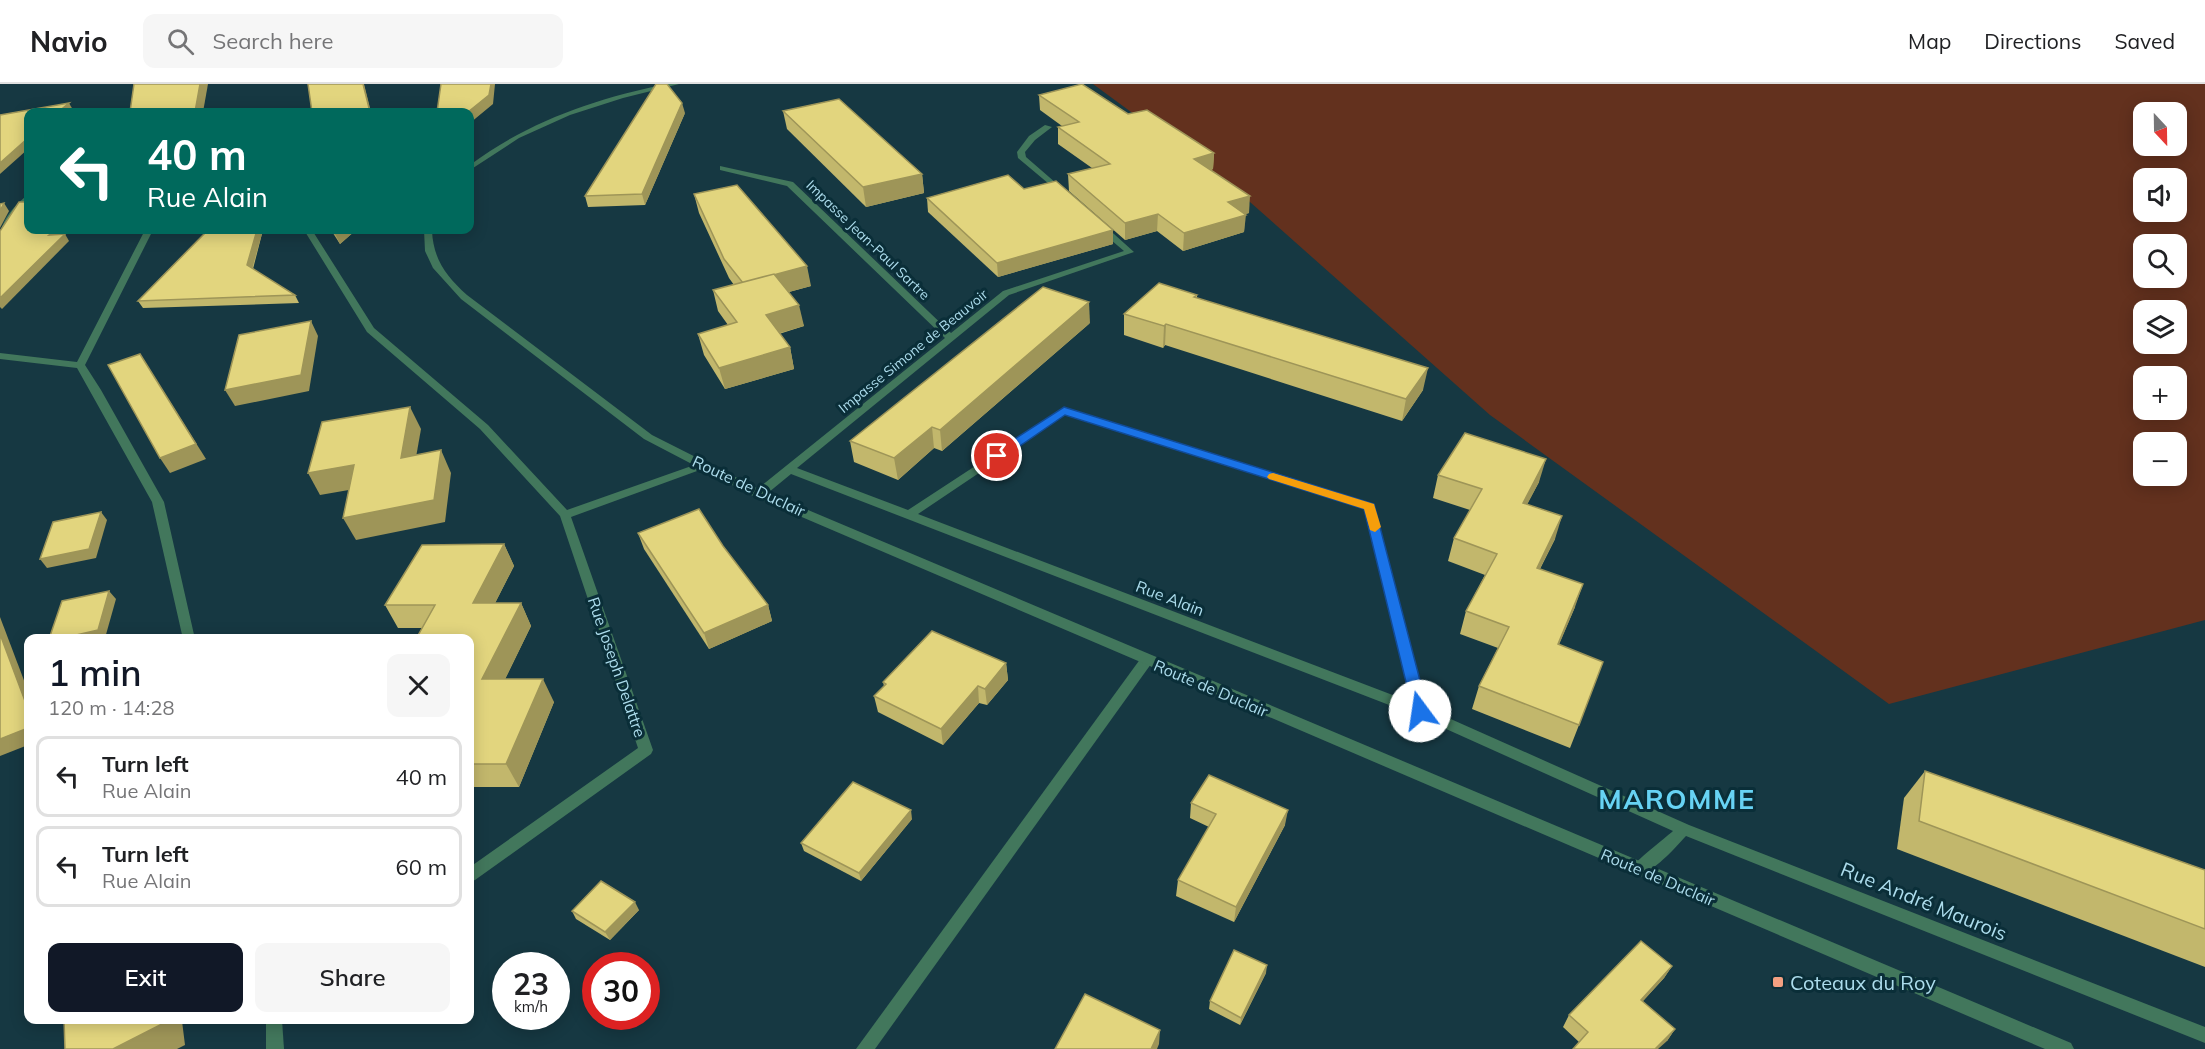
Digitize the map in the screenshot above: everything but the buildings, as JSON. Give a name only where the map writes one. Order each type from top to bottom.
[{"type":"street","points":[[474,165],[503,144],[559,116],[622,95],[676,84]]},
{"type":"street","points":[[1048,126],[1032,138],[1021,152],[1022,158],[1069,199]]},
{"type":"street","name":"Impasse Jean-Paul Sartre","points":[[723,168],[790,184],[950,338]]},
{"type":"street","points":[[0,235],[24,202]]},
{"type":"street","name":"Impasse Simone de Beauvoir","points":[[759,494],[1006,293],[1130,252],[1095,222]]},
{"type":"street","points":[[80,365],[147,234]]},
{"type":"street","name":"Rue Joseph Delattre","points":[[310,234],[370,330],[484,427],[565,515],[646,750],[474,871]]},
{"type":"street","name":"Route de Duclair","points":[[428,234],[427,245],[435,265],[446,280],[464,297],[648,437],[759,494],[852,532],[1146,661],[2065,1049]]},
{"type":"street","points":[[0,356],[80,365]]},
{"type":"street","points":[[80,365],[158,502],[188,634]]},
{"type":"street","points":[[909,515],[1064,411],[1370,507],[1420,711]]},
{"type":"street","points":[[565,515],[704,465]]},
{"type":"street","name":"Rue Alain","points":[[789,470],[1420,711],[1684,829]]},
{"type":"street","points":[[865,1049],[1146,661]]},
{"type":"street","points":[[1640,869],[1684,829]]},
{"type":"street","name":"Rue André Maurois","points":[[1684,829],[2205,1035]]},
{"type":"street","points":[[274,1024],[275,1049]]},
{"type":"shaded area","points":[[1093,84],[2205,84],[2205,620],[1889,704],[1490,415],[1233,187]]},
{"type":"slow traffic","points":[[1273,477],[1370,507],[1375,527]]},
{"type":"place","name":"Coteaux du Roy","points":[[1778,982]]},
{"type":"district","name":"MAROMME","points":[[1677,799]]},
{"type":"route","points":[[997,456],[1064,411],[1370,507],[1420,711]]}]
